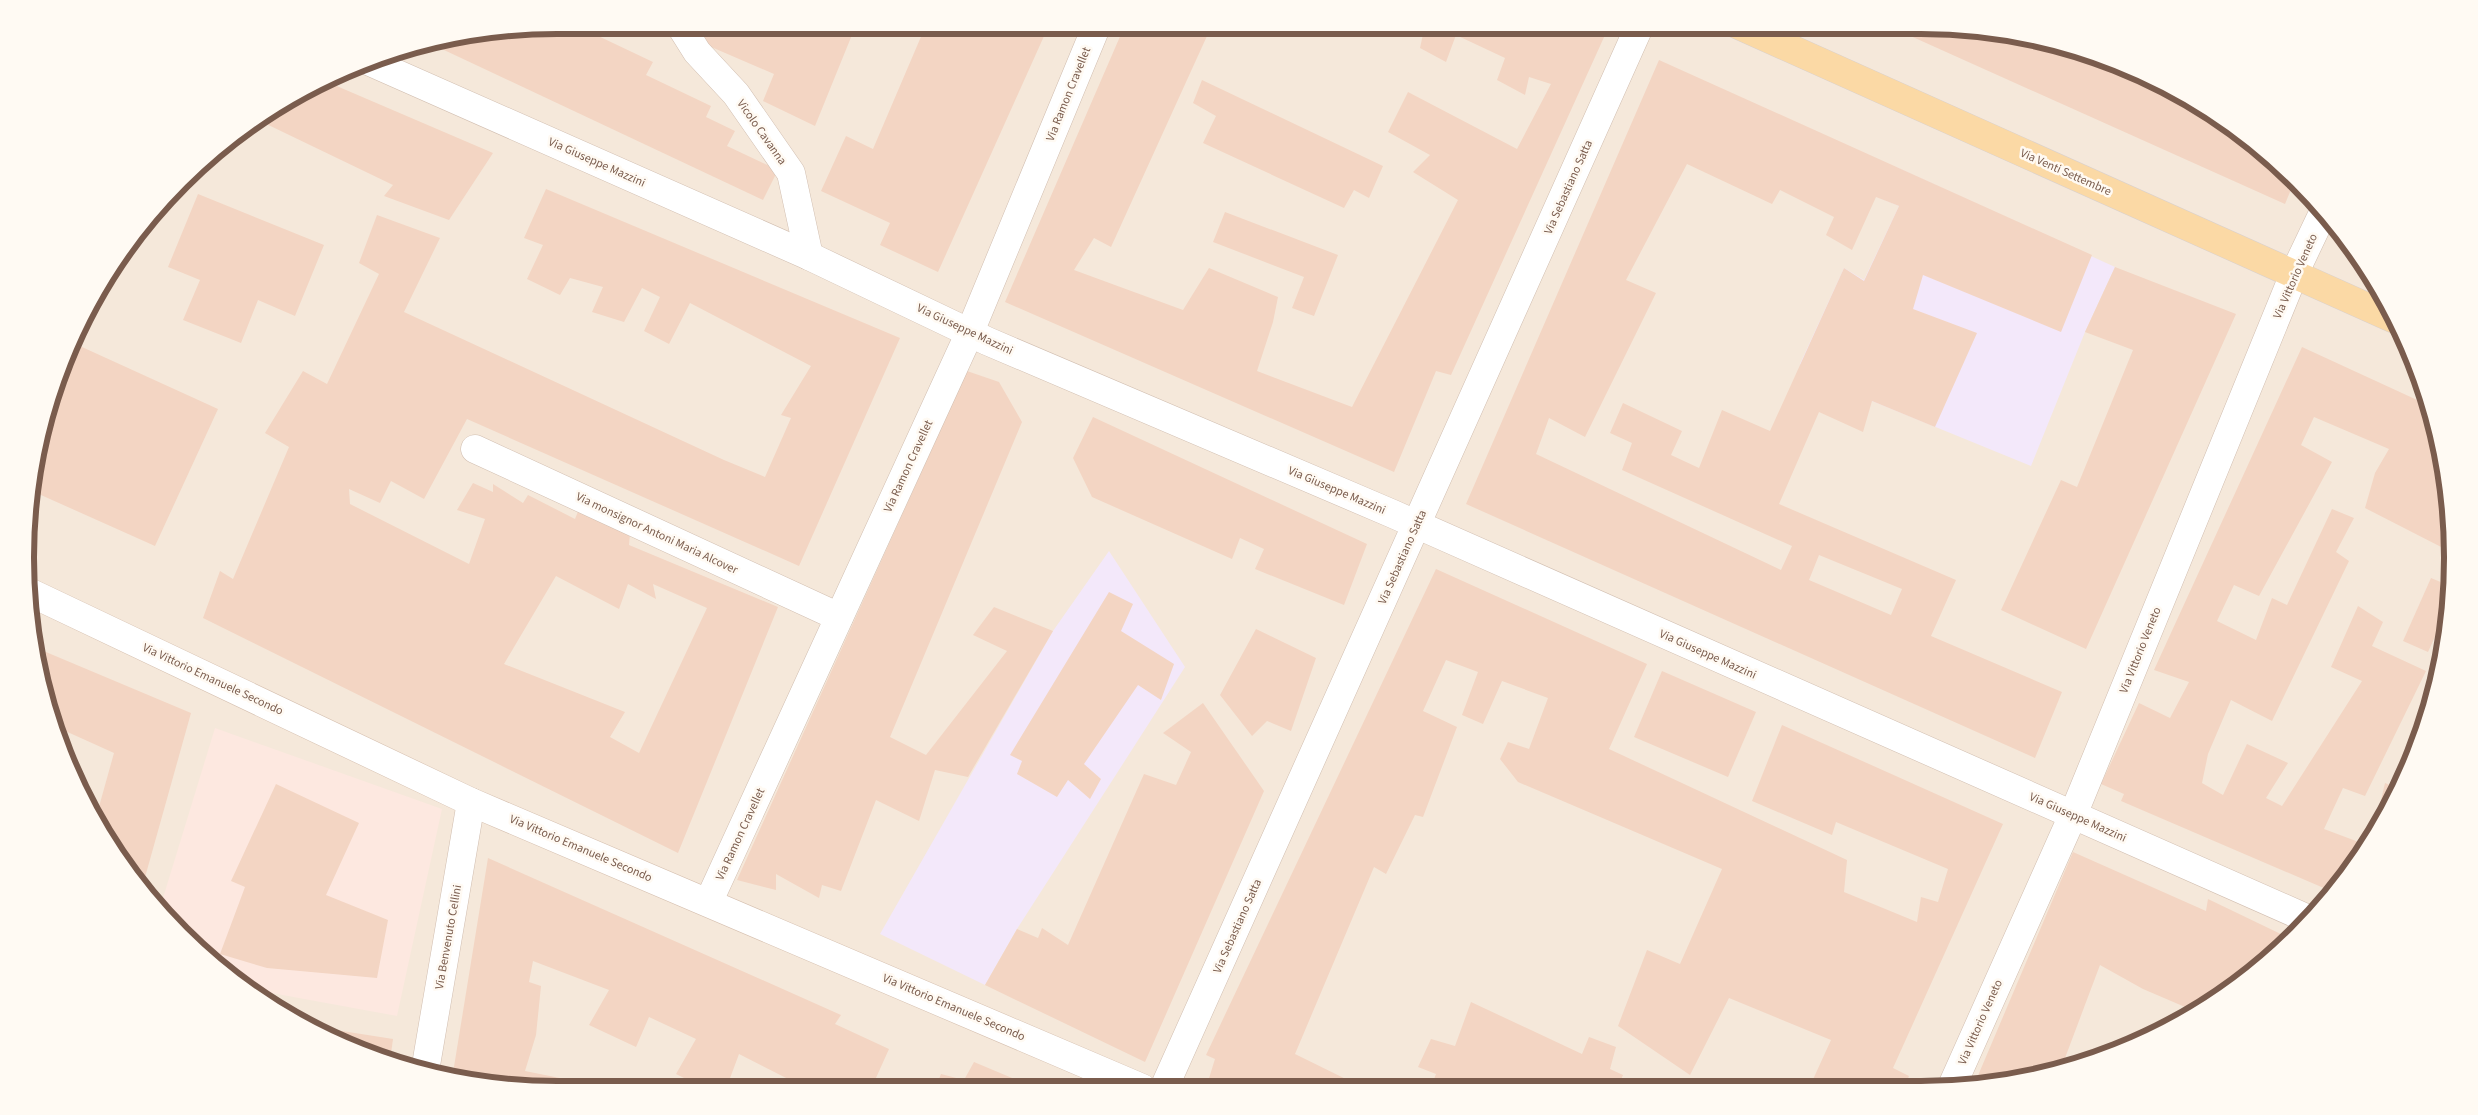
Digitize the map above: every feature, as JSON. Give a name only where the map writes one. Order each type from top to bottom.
[{"type":"main road","name":"Via Venti Settembre","points":[[1758,34],[2384,314]]},
{"type":"street","name":"Vicolo Cavanna","points":[[686,34],[697,52],[736,94],[791,173],[809,256]]},
{"type":"street","name":"Via Ramon Cravellet","points":[[708,901],[970,332],[1093,34]]},
{"type":"street","name":"Via Sebastiano Satta","points":[[1167,1081],[1636,34]]},
{"type":"street","name":"Via Giuseppe Mazzini","points":[[379,66],[809,256],[970,332],[1416,525],[2302,916]]},
{"type":"street","name":"Via Vittorio Veneto","points":[[1955,1080],[2073,815],[2294,274],[2320,219]]},
{"type":"street","name":"Via monsignor Antoni Maria Alcover","points":[[475,449],[839,617]]},
{"type":"street","name":"Via Vittorio Emanuele Secondo","points":[[35,595],[471,802],[708,901],[1126,1081]]},
{"type":"street","name":"Via Benvenuto Cellini","points":[[427,1064],[471,802]]},
{"type":"shaded area","points":[[558,34],[1920,34],[1985,38],[2056,52],[2121,74],[2152,88],[2211,122],[2239,142],[2291,187],[2336,239],[2356,267],[2390,326],[2416,389],[2434,455],[2440,489],[2443,523],[2443,592],[2434,660],[2416,726],[2404,758],[2374,819],[2356,848],[2336,876],[2291,928],[2239,973],[2182,1011],[2152,1027],[2089,1053],[2023,1071],[1989,1077],[1920,1081],[558,1081],[489,1077],[455,1071],[389,1053],[326,1027],[267,993],[212,951],[164,903],[122,848],[88,789],[62,726],[44,660],[38,626],[34,558],[35,523],[38,489],[52,422],[74,357],[88,326],[122,267],[142,239],[187,187],[212,164],[267,122],[296,104],[357,74],[389,62],[455,44],[489,38]]},
{"type":"shaded area","points":[[1896,167],[2115,267],[2085,332],[2031,466],[1872,401],[1800,364],[1844,268],[1864,280],[1899,206],[1882,199]]},
{"type":"shaded area","points":[[1109,551],[1185,667],[1017,929],[985,985],[880,934],[1053,631]]},
{"type":"shaded area","points":[[215,728],[442,809],[397,1016],[265,992],[212,951],[187,928],[162,901]]},
{"type":"building","points":[[594,34],[653,62],[646,75],[711,106],[706,117],[735,131],[727,146],[778,170],[763,200],[439,48],[489,38],[523,35]]},
{"type":"building","points":[[706,34],[852,34],[815,126],[763,101],[774,74],[702,43]]},
{"type":"building","points":[[922,34],[1045,34],[938,272],[880,245],[890,223],[821,191],[846,136],[873,149]]},
{"type":"building","points":[[1121,34],[1208,34],[1111,247],[1094,238],[1074,270],[1183,310],[1209,268],[1278,297],[1273,322],[1257,371],[1352,407],[1458,200],[1413,172],[1430,155],[1388,132],[1408,92],[1517,149],[1551,84],[1529,77],[1525,95],[1497,80],[1505,58],[1456,35],[1446,62],[1420,48],[1423,34],[1605,35],[1451,375],[1436,371],[1394,472],[1005,302]]},
{"type":"building","points":[[1906,34],[1955,35],[2023,44],[2089,62],[2121,74],[2180,103],[2179,105],[2193,111],[2239,142],[2292,188],[2285,204]]},
{"type":"building","points":[[1659,60],[2092,255],[2061,332],[1923,275],[1913,309],[1977,333],[1935,427],[1872,401],[1863,432],[1819,412],[1779,504],[1956,580],[1931,636],[2062,692],[2035,758],[1466,504]],"holes":[[[1687,164],[1772,204],[1780,190],[1834,217],[1826,235],[1852,250],[1876,197],[1899,206],[1864,281],[1844,268],[1770,431],[1722,410],[1699,468],[1671,455],[1682,431],[1623,403],[1610,433],[1632,443],[1622,470],[1792,546],[1781,570],[1536,454],[1549,418],[1585,437],[1656,293],[1626,280]],[[1819,555],[1902,589],[1891,615],[1809,580]]]},
{"type":"building","points":[[1202,80],[1383,166],[1369,198],[1354,190],[1344,208],[1203,143],[1216,116],[1193,103]]},
{"type":"building","points":[[333,85],[493,153],[449,220],[384,196],[393,185],[265,123],[296,104]]},
{"type":"building","points":[[546,189],[900,338],[799,566],[467,419],[424,499],[391,481],[380,503],[349,489],[350,504],[469,564],[485,519],[457,510],[473,483],[493,492],[493,484],[523,503],[528,495],[575,519],[579,509],[630,533],[629,545],[778,607],[678,853],[203,618],[220,571],[233,579],[289,447],[265,433],[303,371],[327,384],[379,274],[359,263],[377,215],[440,238],[404,312],[724,460],[765,477],[791,418],[781,415],[811,366],[690,303],[669,344],[644,331],[660,297],[642,288],[624,322],[592,312],[603,287],[570,278],[560,295],[527,279],[543,245],[524,238]],"holes":[[[556,576],[619,609],[628,584],[656,599],[653,584],[707,608],[639,753],[610,737],[625,712],[504,664]]]},
{"type":"building","points":[[198,194],[324,245],[295,316],[258,300],[241,343],[183,320],[200,280],[168,267]]},
{"type":"building","points":[[1225,212],[1338,255],[1314,316],[1292,308],[1304,277],[1213,242]]},
{"type":"building","points":[[2115,267],[2236,314],[2086,649],[2001,610],[2061,480],[2077,487],[2133,350],[2085,332]]},
{"type":"building","points":[[79,346],[218,409],[155,546],[38,494],[44,455],[52,422],[62,389]]},
{"type":"building","points":[[2302,347],[2420,401],[2434,455],[2440,489],[2444,548],[2365,508],[2375,473],[2389,449],[2314,417],[2301,445],[2332,462],[2259,596],[2234,585],[2217,621],[2256,640],[2272,598],[2287,605],[2332,509],[2354,518],[2336,552],[2349,561],[2272,721],[2231,700],[2208,754],[2202,783],[2223,795],[2247,744],[2288,763],[2266,798],[2282,806],[2362,681],[2331,667],[2358,606],[2383,622],[2372,646],[2426,671],[2365,796],[2343,788],[2324,829],[2360,842],[2326,889],[2121,801],[2124,794],[2101,784],[2139,703],[2170,718],[2189,682],[2154,670]]},
{"type":"building","points":[[967,371],[999,382],[1022,422],[890,737],[926,755],[1007,651],[973,635],[994,607],[1053,631],[968,777],[935,770],[919,821],[876,800],[841,891],[822,885],[819,898],[776,874],[776,890],[737,880]]},
{"type":"building","points":[[1093,417],[1367,544],[1344,605],[1255,569],[1264,549],[1240,538],[1232,559],[1092,497],[1073,458]]},
{"type":"building","points":[[1436,569],[1647,664],[1609,749],[1847,860],[1844,892],[1917,922],[1921,897],[1938,902],[1948,869],[1836,822],[1832,835],[1752,801],[1782,725],[2003,824],[1893,1068],[1909,1076],[1907,1081],[1812,1081],[1831,1040],[1729,998],[1690,1075],[1618,1026],[1647,950],[1680,964],[1722,869],[1518,782],[1500,759],[1508,742],[1529,749],[1548,698],[1502,681],[1483,724],[1462,715],[1478,672],[1446,660],[1423,711],[1457,727],[1423,817],[1415,815],[1386,874],[1374,867],[1295,1054],[1350,1081],[1208,1081],[1215,1059],[1206,1055]]},
{"type":"building","points":[[2431,578],[2443,583],[2440,626],[2428,652],[2403,641]]},
{"type":"building","points":[[1109,592],[1133,604],[1121,631],[1174,664],[1161,700],[1138,685],[1084,764],[1101,779],[1090,799],[1068,780],[1057,797],[1017,774],[1022,761],[1010,755]]},
{"type":"building","points":[[1256,629],[1316,658],[1291,731],[1267,721],[1252,736],[1220,695]]},
{"type":"building","points":[[42,650],[191,713],[145,879],[122,848],[98,809],[114,753],[64,730],[52,693]]},
{"type":"building","points":[[1662,671],[1756,712],[1728,777],[1634,737]]},
{"type":"building","points":[[1203,703],[1264,791],[1145,1062],[985,985],[1017,929],[1038,938],[1042,928],[1068,945],[1144,774],[1176,785],[1191,752],[1163,733]]},
{"type":"building","points":[[2385,783],[2391,786],[2379,810]]},
{"type":"building","points":[[276,784],[359,823],[326,895],[388,920],[377,978],[267,968],[220,954],[245,887],[231,881]]},
{"type":"building","points":[[2073,852],[2206,911],[2208,899],[2283,935],[2239,973],[2187,1008],[2143,989],[2100,965],[2064,1061],[2023,1071],[1977,1078]]},
{"type":"building","points":[[488,858],[841,1015],[835,1024],[889,1049],[875,1081],[792,1081],[739,1054],[729,1081],[690,1081],[676,1074],[696,1039],[649,1017],[636,1047],[589,1025],[609,990],[533,961],[529,982],[541,986],[536,1035],[525,1071],[575,1081],[523,1080],[489,1077],[453,1071]]},
{"type":"building","points":[[1471,1002],[1582,1054],[1589,1037],[1616,1047],[1610,1069],[1623,1075],[1620,1081],[1433,1081],[1436,1074],[1418,1067],[1431,1039],[1455,1046]]},
{"type":"building","points":[[331,1029],[393,1039],[391,1054]]},
{"type":"building","points":[[974,1062],[1019,1081],[938,1081],[941,1074],[964,1080]]}]
